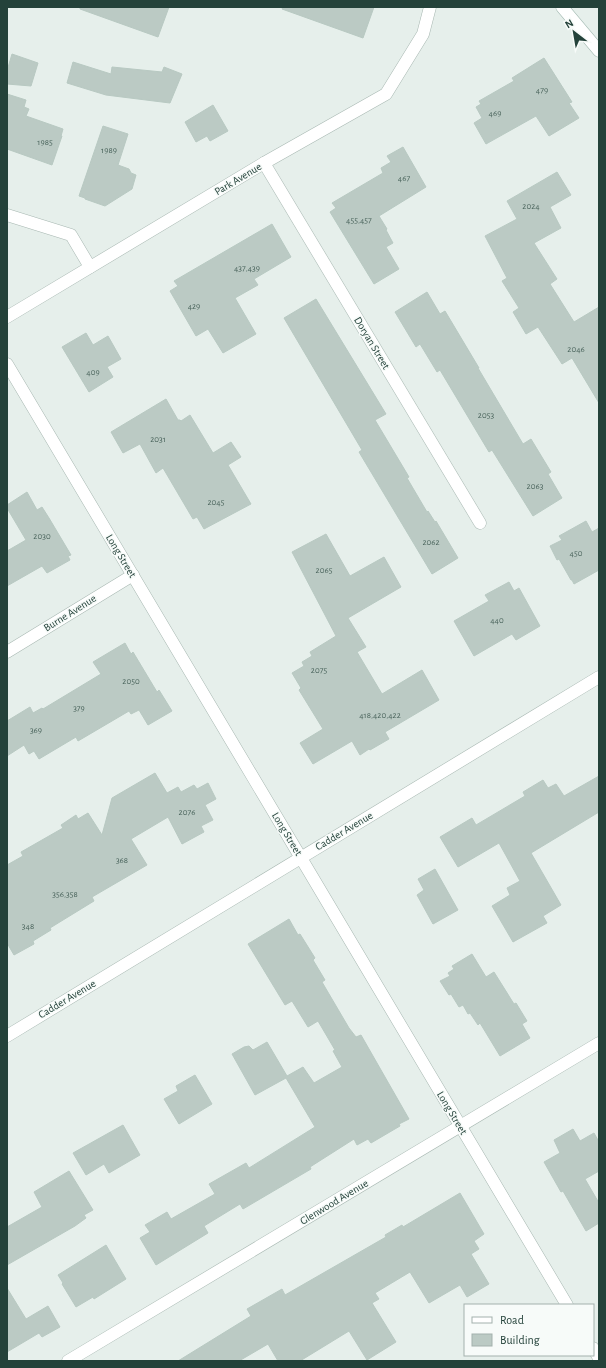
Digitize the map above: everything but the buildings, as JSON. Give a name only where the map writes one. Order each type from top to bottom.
[{"type":"street","name":"Park Avenue","points":[[7,317],[264,163],[386,94],[423,34],[430,7]]},
{"type":"street","points":[[562,7],[599,51]]},
{"type":"street","name":"Doryan Street","points":[[264,163],[480,523]]},
{"type":"street","points":[[7,216],[71,235],[90,267]]},
{"type":"street","name":"Long Street","points":[[7,364],[566,1304]]},
{"type":"street","name":"Burne Avenue","points":[[7,652],[132,574]]},
{"type":"street","name":"Cadder Avenue","points":[[7,1036],[599,677]]},
{"type":"street","name":"Glenwood Avenue","points":[[68,1361],[599,1043]]}]
